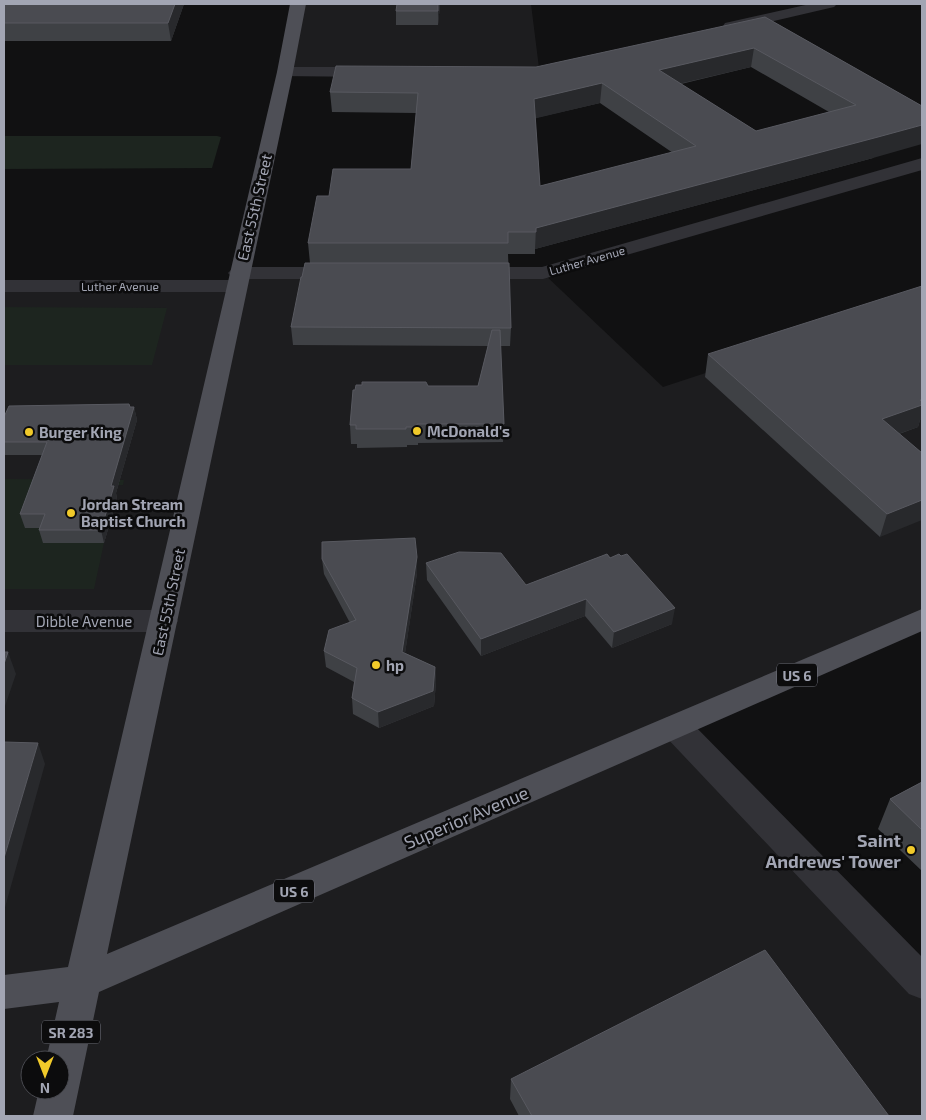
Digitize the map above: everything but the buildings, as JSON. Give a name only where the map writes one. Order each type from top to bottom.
[{"type":"main road","name":"East 55th Street","points":[[67,1050],[164,621],[285,72],[298,4]]},
{"type":"main road","name":"Superior Avenue","points":[[4,992],[82,982],[676,727],[922,619]]},
{"type":"main road","points":[[53,1116],[56,1100]]},
{"type":"street","points":[[713,30],[829,4]]},
{"type":"street","points":[[285,72],[392,72]]},
{"type":"street","name":"Luther Avenue","points":[[455,273],[543,273],[922,164]]},
{"type":"street","name":"Luther Avenue","points":[[4,286],[238,279],[357,273]]},
{"type":"street","name":"Dibble Avenue","points":[[4,621],[164,621]]},
{"type":"street","points":[[676,727],[922,982]]},
{"type":"shaded area","points":[[298,4],[531,4],[539,68],[285,72]]},
{"type":"shaded area","points":[[4,136],[221,137],[212,168],[4,169]]},
{"type":"shaded area","points":[[239,273],[543,273],[663,387],[922,302],[922,619],[676,727],[922,982],[922,1116],[4,1116],[4,286],[236,286]]},
{"type":"shaded area","points":[[4,307],[167,308],[152,365],[4,365]]},
{"type":"shaded area","points":[[4,479],[124,480],[123,485],[37,488],[49,528],[104,543],[94,589],[4,589]]},
{"type":"place","name":"McDonald's","points":[[417,431]]},
{"type":"place","name":"Burger King","points":[[29,432]]},
{"type":"place","name":"Jordan Stream Baptist Church","points":[[71,513]]},
{"type":"place","name":"hp","points":[[376,665]]},
{"type":"place","name":"Saint Andrews' Tower","points":[[911,850]]}]
